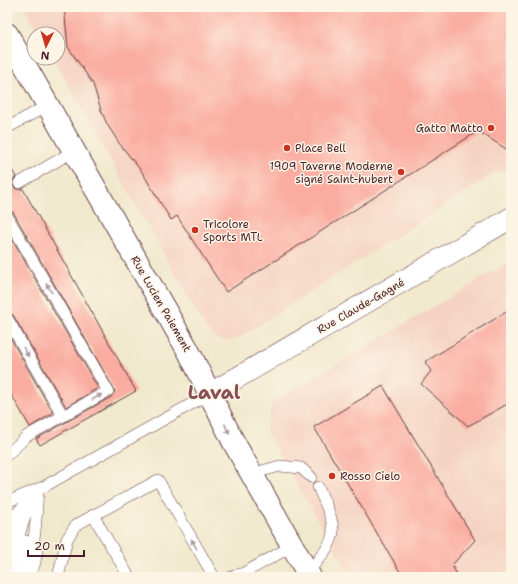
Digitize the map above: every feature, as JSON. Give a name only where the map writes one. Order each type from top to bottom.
[{"type":"street","name":"Rue Lucien Paiement","points":[[7,34],[210,393],[232,441],[309,574]]},
{"type":"street","name":"Rue Claude-Gagné","points":[[210,393],[511,218]]},
{"type":"lane","points":[[7,128],[48,105]]},
{"type":"lane","points":[[19,183],[74,151]]},
{"type":"lane","points":[[7,216],[108,391],[27,436],[7,455]]},
{"type":"lane","points":[[7,318],[64,416]]},
{"type":"lane","points":[[7,513],[38,490],[210,393]]},
{"type":"lane","points":[[251,474],[280,466],[301,468],[311,477]]},
{"type":"lane","points":[[58,577],[67,538],[72,528],[158,480],[214,577]]},
{"type":"lane","points":[[309,574],[327,549],[333,536],[333,520],[318,487]]},
{"type":"lane","points":[[7,502],[38,490]]},
{"type":"lane","points":[[7,524],[38,490]]},
{"type":"lane","points":[[7,539],[38,490]]},
{"type":"lane","points":[[7,554],[17,543],[26,514],[38,490]]},
{"type":"lane","points":[[7,566],[17,560],[25,549],[38,490]]},
{"type":"lane","points":[[10,577],[22,569],[28,560],[32,547],[38,490]]},
{"type":"lane","points":[[26,577],[34,566],[38,546],[40,527],[38,490]]},
{"type":"lane","points":[[94,515],[127,575]]},
{"type":"lane","points":[[231,577],[242,575],[292,546]]},
{"type":"shaded area","name":"Place Bell","points":[[24,7],[511,7],[511,169],[495,173],[237,339],[231,341],[217,339],[206,329],[58,66],[66,66],[66,26],[35,26]]},
{"type":"shaded area","points":[[511,261],[511,577],[351,577],[266,431],[272,403]]},
{"type":"building","name":"Place Bell","points":[[64,7],[511,7],[511,152],[478,131],[226,292],[177,216],[171,220],[142,172],[119,143],[107,124],[93,84],[68,47]]},
{"type":"building","points":[[7,161],[16,177],[13,180],[13,186],[16,189],[23,189],[136,391],[40,445],[36,439],[111,397],[115,391],[13,212],[7,209]]},
{"type":"building","points":[[7,230],[98,388],[66,407],[13,315],[7,311]]},
{"type":"building","points":[[511,309],[511,402],[468,426],[421,384],[431,371],[425,362]]},
{"type":"building","points":[[7,332],[53,413],[30,427],[7,387]]},
{"type":"building","points":[[383,386],[475,540],[452,565],[458,577],[418,577],[412,572],[403,577],[314,427]]},
{"type":"place","name":"Gatto Matto","points":[[491,128]]},
{"type":"place","name":"Place Bell","points":[[287,148]]},
{"type":"place","name":"1909 Taverne Moderne signé Saint-hubert","points":[[401,172]]},
{"type":"place","name":"Tricolore Sports MTL","points":[[195,230]]},
{"type":"place","name":"Rosso Cielo","points":[[332,476]]},
{"type":"district","name":"Laval","points":[[214,392]]}]
